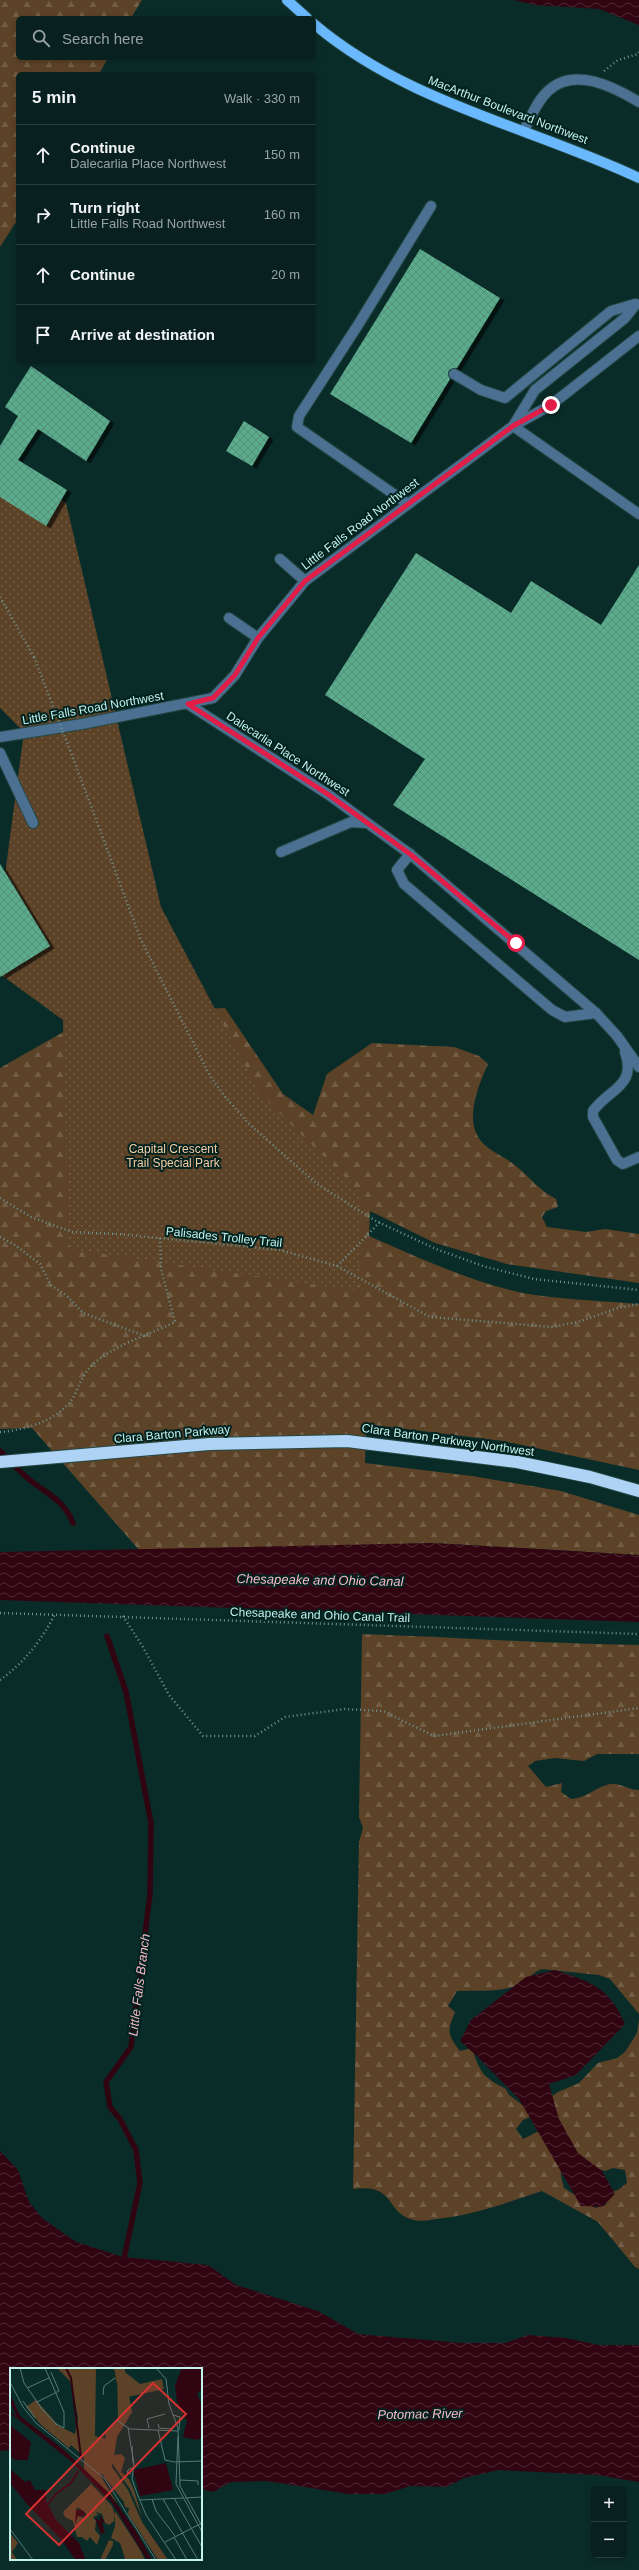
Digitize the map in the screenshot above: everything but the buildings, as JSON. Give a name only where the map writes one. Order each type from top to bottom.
[{"type":"highway","name":"Clara Barton Parkway","points":[[0,1462],[40,1460],[209,1444],[347,1441]]},
{"type":"highway","name":"Clara Barton Parkway Northwest","points":[[347,1441],[517,1462],[590,1477],[639,1491]]},
{"type":"main road","points":[[287,0],[305,16]]},
{"type":"main road","name":"MacArthur Boulevard Northwest","points":[[316,26],[333,40],[369,64],[412,86],[524,130],[639,178]]},
{"type":"lane","points":[[524,130],[541,99],[558,84],[573,79],[599,83],[612,87],[639,102]]},
{"type":"lane","points":[[408,504],[297,427],[299,416],[358,325],[431,206]]},
{"type":"lane","points":[[454,374],[481,390],[505,398],[611,311],[637,304]]},
{"type":"lane","points":[[513,426],[535,390],[625,318],[637,304]]},
{"type":"lane","points":[[513,426],[551,405],[639,336]]},
{"type":"lane","points":[[513,426],[639,514]]},
{"type":"lane","name":"Little Falls Road Northwest","points":[[0,737],[188,704],[213,698],[235,675],[258,638],[305,581],[513,426]]},
{"type":"lane","points":[[280,559],[305,581]]},
{"type":"lane","points":[[229,618],[258,638]]},
{"type":"lane","name":"Dalecarlia Place Northwest","points":[[188,704],[329,795],[410,854],[596,1013],[621,1042],[639,1067]]},
{"type":"lane","points":[[0,753],[33,823]]},
{"type":"lane","points":[[282,852],[351,822],[367,823]]},
{"type":"lane","points":[[410,854],[397,870],[404,884],[552,1010],[565,1017],[596,1013]]},
{"type":"lane","points":[[621,1042],[630,1068],[628,1075],[621,1085],[597,1105],[593,1111],[593,1117],[617,1160],[623,1164],[639,1157]]},
{"type":"path","points":[[599,83],[602,73],[611,64],[638,54],[639,51]]},
{"type":"path","points":[[0,597],[34,657],[141,940],[210,1076],[226,1098],[249,1124],[311,1179],[380,1222],[436,1249],[483,1266],[534,1279],[639,1290]]},
{"type":"path","points":[[0,1198],[31,1217],[72,1232],[160,1238]]},
{"type":"path","points":[[337,1266],[380,1222]]},
{"type":"path","points":[[0,1237],[15,1245],[40,1264],[51,1285],[67,1296],[83,1313],[146,1336]]},
{"type":"path","name":"Palisades Trolley Trail","points":[[0,1432],[24,1429],[53,1415],[72,1398],[82,1378],[91,1366],[117,1349],[175,1322],[161,1269],[160,1238],[280,1250],[337,1266],[430,1317],[552,1327],[578,1322],[618,1308],[639,1304]]},
{"type":"path","name":"Chesapeake and Ohio Canal Trail","points":[[0,1613],[639,1634]]},
{"type":"path","points":[[0,1680],[18,1667],[42,1640],[55,1614]]},
{"type":"path","points":[[123,1616],[144,1647],[169,1695],[203,1736],[255,1736],[285,1717],[345,1709],[383,1710],[434,1736],[639,1708]]},
{"type":"green space","points":[[0,0],[142,0],[132,16],[16,16],[16,60],[107,60],[100,72],[16,72],[16,222],[0,247]]},
{"type":"green space","name":"Capital Crescent Trail Special Park","points":[[0,456],[66,503],[161,907],[260,1094],[360,1192],[359,1291],[69,1249],[63,1020],[0,974],[0,912],[24,732],[0,708]]},
{"type":"green space","points":[[225,1008],[283,1094],[313,1115],[327,1074],[372,1043],[454,1047],[479,1056],[488,1064],[476,1094],[473,1117],[474,1128],[478,1138],[486,1146],[512,1163],[539,1188],[556,1199],[558,1207],[546,1211],[542,1217],[547,1227],[586,1232],[605,1229],[639,1234],[639,1283],[507,1264],[435,1243],[370,1211],[369,1236],[473,1279],[494,1286],[535,1295],[639,1304],[639,1470],[503,1441],[366,1424],[365,1463],[472,1476],[561,1491],[639,1515],[639,1555],[433,1543],[140,1551],[32,1428],[0,1429],[0,1068],[95,1014]]},
{"type":"green space","points":[[362,1634],[639,1645],[639,1754],[597,1754],[584,1761],[555,1758],[535,1761],[528,1766],[546,1787],[562,1783],[561,1792],[571,1799],[583,1796],[612,1784],[639,1790],[639,2014],[610,1979],[599,1975],[542,1969],[515,1986],[499,1990],[457,1991],[448,2006],[455,2012],[450,2032],[460,2051],[472,2048],[477,2063],[483,2073],[492,2081],[506,2089],[509,2095],[525,2107],[541,2104],[558,2092],[579,2083],[598,2063],[617,2058],[625,2052],[637,2033],[639,2019],[639,2269],[635,2267],[598,2222],[542,2191],[477,2212],[419,2221],[405,2216],[398,2211],[384,2194],[377,2190],[367,2188],[353,2189],[359,1842],[363,1828],[359,1817]],"holes":[[[540,2113],[541,2130],[523,2139],[516,2129],[523,2120]],[[567,2160],[605,2171],[613,2168],[625,2170],[627,2183],[618,2190],[608,2193],[606,2205],[595,2208],[564,2188],[561,2170]]]},
{"type":"water","points":[[514,0],[639,0],[639,25],[599,9],[535,5]]},
{"type":"water","name":"Chesapeake and Ohio Canal","points":[[433,1543],[639,1555],[639,1622],[0,1600],[0,1552]]},
{"type":"water","points":[[555,1970],[579,1978],[598,1988],[612,2002],[625,2024],[576,2075],[549,2084],[559,2119],[578,2153],[602,2171],[615,2194],[602,2207],[581,2206],[519,2099],[477,2056],[460,2041],[471,2020],[526,1977]]},
{"type":"water","name":"Potomac River","points":[[0,2151],[18,2170],[29,2202],[42,2218],[76,2242],[123,2257],[208,2265],[236,2285],[318,2311],[358,2334],[462,2343],[505,2343],[528,2335],[566,2338],[599,2345],[639,2345],[639,2482],[597,2475],[498,2470],[464,2478],[446,2487],[410,2486],[385,2494],[349,2494],[267,2481],[231,2482],[213,2492],[202,2489],[202,2368],[10,2368],[10,2450],[0,2451]]},
{"type":"waterway","name":"Little Falls Branch","points":[[0,1451],[26,1477],[57,1500],[66,1510],[73,1523]]},
{"type":"waterway","name":"Little Falls Branch","points":[[107,1636],[126,1692],[151,1823],[150,1894],[131,2047],[106,2082],[110,2107],[120,2119],[136,2150],[140,2183],[123,2263]]},
{"type":"route","points":[[516,943],[410,854],[383,836],[329,795],[188,704],[213,698],[235,675],[258,638],[305,581],[513,426],[551,405]]}]
